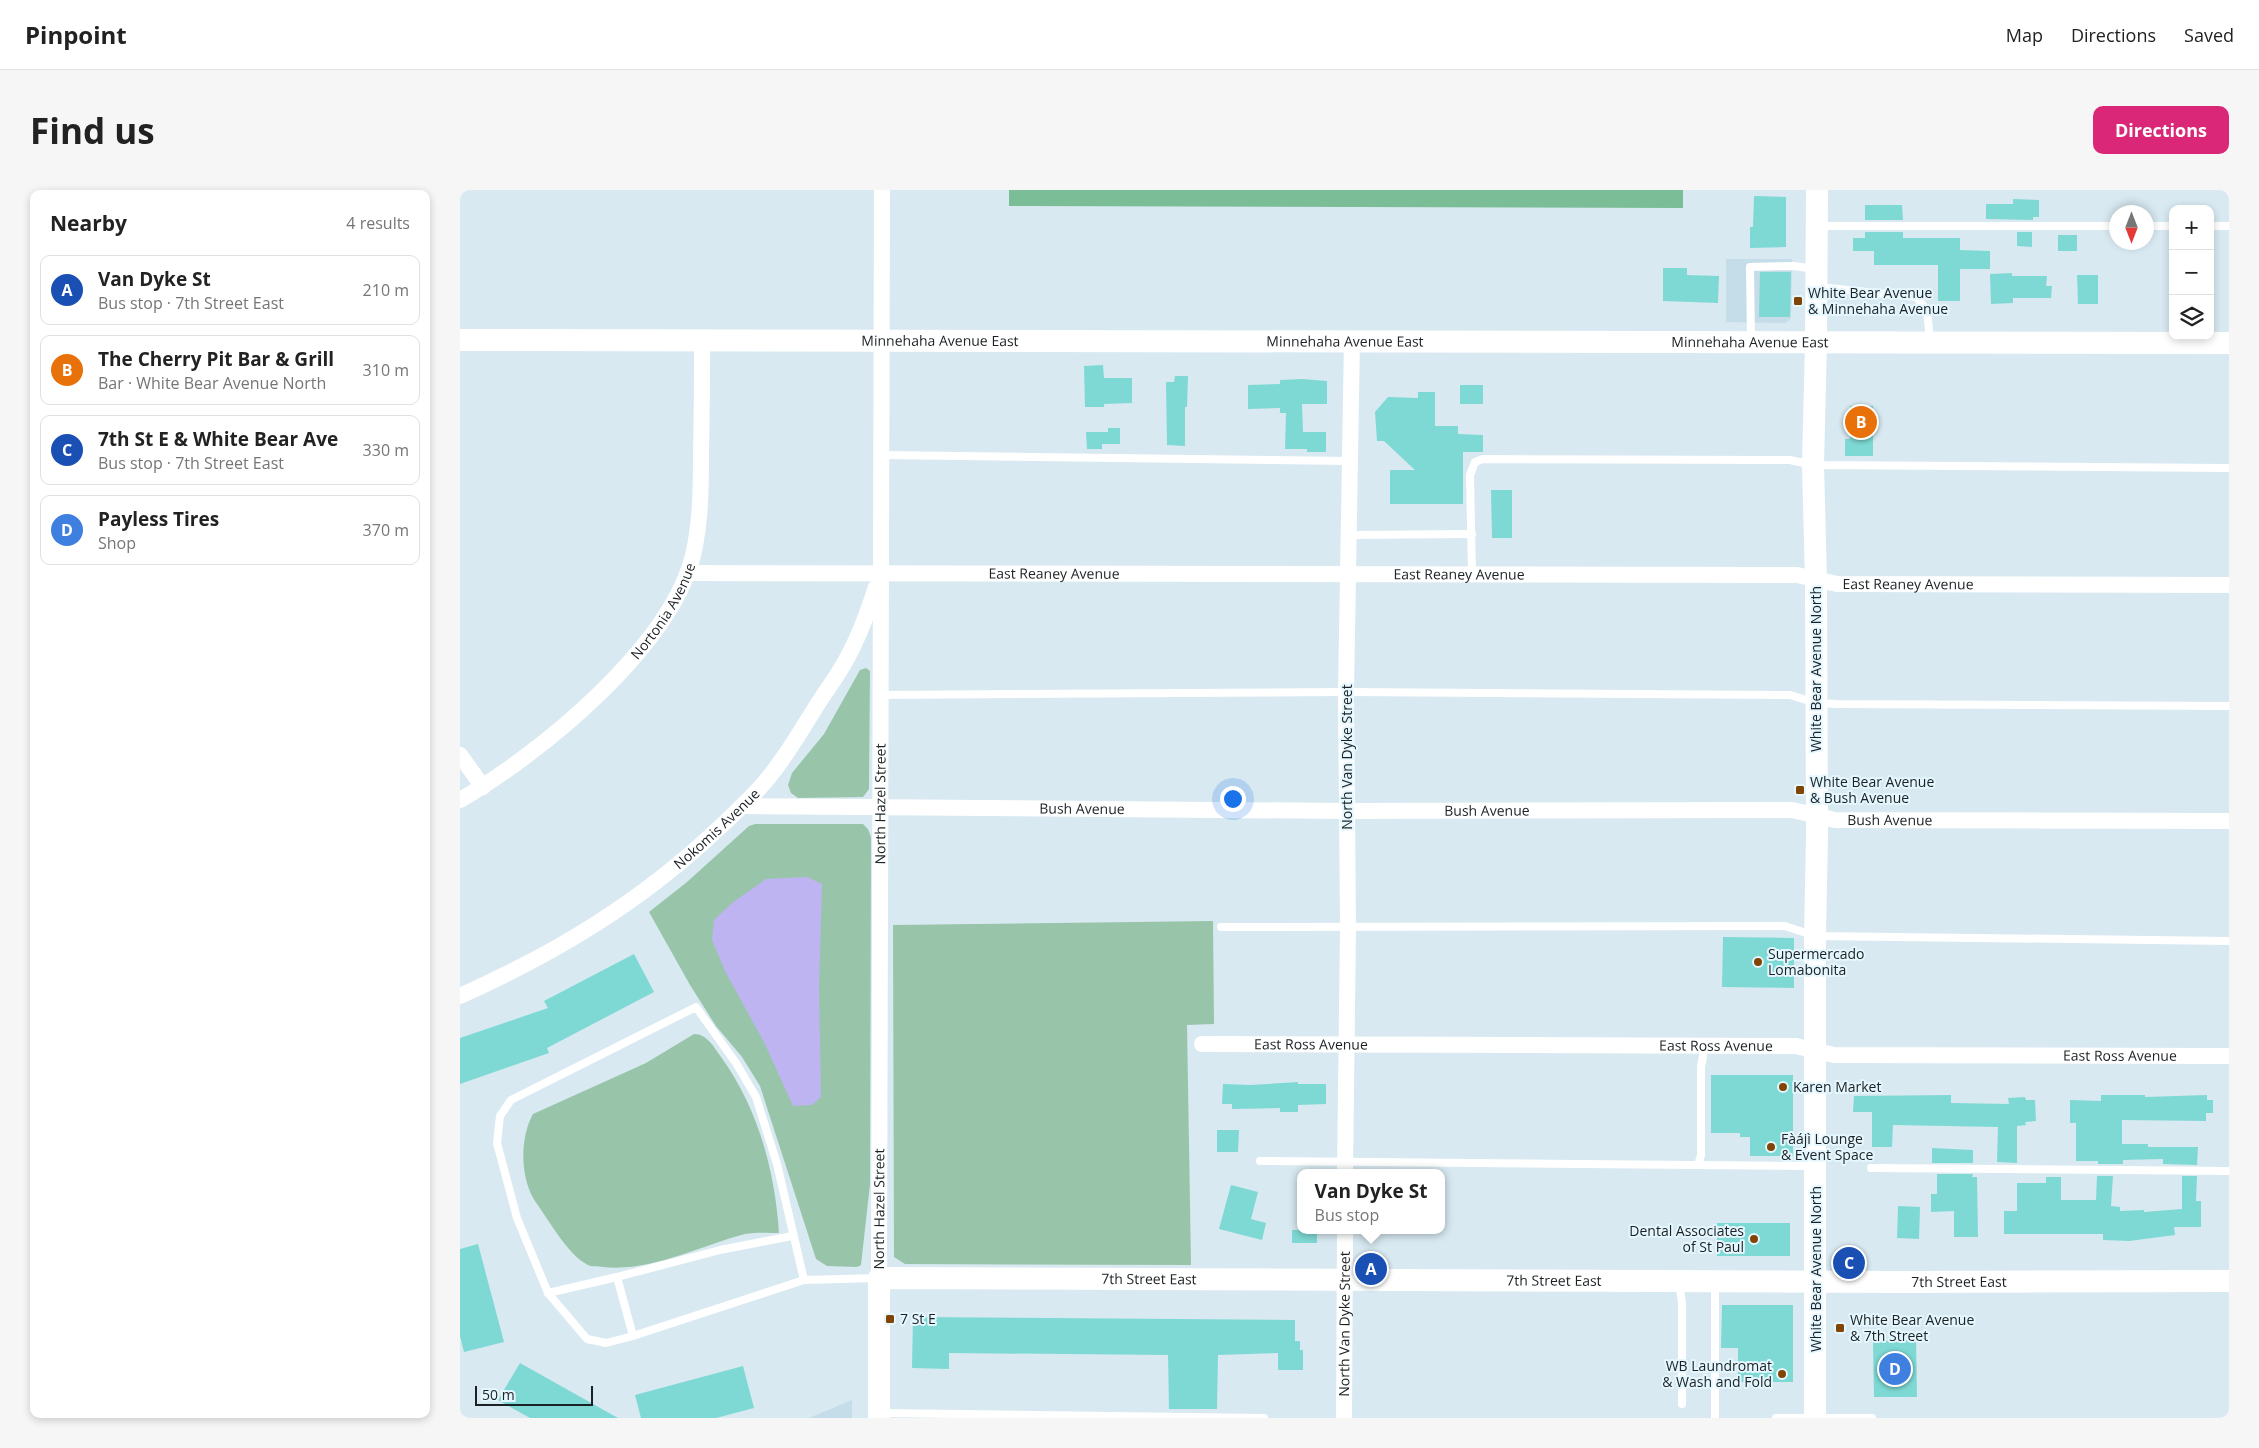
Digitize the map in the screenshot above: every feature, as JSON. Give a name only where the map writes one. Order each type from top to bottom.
[{"type":"main road","name":"White Bear Avenue North","points":[[1816,1418],[1815,936],[1817,816],[1816,580],[1812,465],[1816,342],[1817,190]]},
{"type":"main road","name":"Minnehaha Avenue East","points":[[460,340],[883,339],[2229,343]]},
{"type":"main road","name":"7th Street East","points":[[879,1278],[2229,1281]]},
{"type":"main road","name":"North Hazel Street","points":[[879,1278],[879,1416]]},
{"type":"street","name":"North Hazel Street","points":[[879,1278],[882,190]]},
{"type":"street","name":"Nortonia Avenue","points":[[460,800],[483,787],[559,731],[593,700],[649,638],[671,605],[688,573],[696,543],[701,483],[702,339]]},
{"type":"street","name":"North Van Dyke Street","points":[[1345,1167],[1345,1046],[1348,927],[1346,692],[1352,340]]},
{"type":"street","name":"East Reaney Avenue","points":[[688,573],[1797,575],[1837,584],[2229,585]]},
{"type":"street","name":"Nokomis Avenue","points":[[460,996],[516,971],[605,919],[652,886],[696,850],[742,806],[769,778],[846,661],[860,632],[881,573]]},
{"type":"street","points":[[460,755],[483,787]]},
{"type":"street","name":"Bush Avenue","points":[[742,806],[1347,811],[1792,810],[1835,820],[2229,821]]},
{"type":"street","name":"East Ross Avenue","points":[[1202,1044],[1345,1046],[1705,1044],[1796,1046],[1834,1055],[2229,1056]]},
{"type":"street","name":"North Van Dyke Street","points":[[1344,1418],[1345,1234]]},
{"type":"lane","points":[[1817,226],[2109,226]]},
{"type":"lane","points":[[2154,226],[2169,226]]},
{"type":"lane","points":[[2214,226],[2229,226]]},
{"type":"lane","points":[[1751,341],[1750,267],[1794,266],[1817,278],[1916,297],[1927,310],[1930,342]]},
{"type":"lane","points":[[881,455],[1350,461]]},
{"type":"lane","points":[[1472,574],[1470,475],[1475,462],[1483,459],[1790,460],[1812,465],[2229,468]]},
{"type":"lane","points":[[1350,535],[1472,534]]},
{"type":"lane","points":[[880,694],[1346,692],[1790,694],[1816,703],[2229,706]]},
{"type":"lane","points":[[1221,927],[1785,926],[1815,936],[2229,941]]},
{"type":"lane","points":[[804,1280],[792,1236],[777,1164],[756,1097],[736,1063],[696,1007],[511,1100],[500,1116],[497,1143],[518,1218],[548,1293],[587,1339],[606,1343],[633,1336],[804,1280],[879,1278]]},
{"type":"lane","points":[[1698,1165],[1700,1155],[1701,1067],[1705,1044]]},
{"type":"lane","points":[[1260,1161],[1345,1167],[1815,1166]]},
{"type":"lane","points":[[1871,1168],[2229,1171]]},
{"type":"lane","points":[[548,1293],[720,1250],[792,1236]]},
{"type":"lane","points":[[617,1277],[633,1336]]},
{"type":"lane","points":[[1678,1280],[1682,1303],[1682,1404]]},
{"type":"lane","points":[[1715,1281],[1715,1418]]},
{"type":"lane","points":[[879,1416],[1264,1418]]},
{"type":"lane","points":[[1776,1418],[1872,1418]]},
{"type":"shaded area","points":[[1726,259],[1792,259],[1791,318],[1786,323],[1726,322]]},
{"type":"shaded area","points":[[807,877],[822,884],[819,988],[821,1097],[812,1105],[793,1106],[764,1042],[725,971],[712,940],[714,920],[732,903],[766,879]]},
{"type":"shaded area","points":[[852,1400],[852,1418],[809,1418]]},
{"type":"green space","points":[[1009,190],[1683,190],[1683,208],[1009,206]]},
{"type":"green space","points":[[866,668],[870,671],[869,789],[863,797],[798,798],[791,793],[788,785],[792,773],[824,734],[860,670]]},
{"type":"green space","points":[[755,824],[863,824],[868,829],[871,837],[870,1184],[861,1265],[857,1267],[827,1266],[816,1259],[760,1086],[742,1057],[716,1026],[690,985],[649,912],[687,882],[749,826]]},
{"type":"green space","points":[[1213,921],[1214,1024],[1187,1025],[1191,1265],[905,1264],[894,1257],[893,925]]},
{"type":"green space","points":[[694,1034],[703,1036],[716,1049],[734,1077],[755,1119],[769,1164],[779,1233],[745,1234],[675,1257],[639,1266],[621,1268],[589,1266],[573,1254],[531,1195],[523,1160],[528,1124],[533,1114],[646,1063]]},
{"type":"building","points":[[1754,196],[1786,197],[1786,247],[1750,248],[1750,227],[1753,227]]},
{"type":"building","points":[[2013,199],[2039,200],[2039,217],[2033,217],[2033,220],[1986,219],[1986,204],[2013,204]]},
{"type":"building","points":[[1865,205],[1902,205],[1903,220],[1865,220]]},
{"type":"building","points":[[1865,232],[1903,232],[1903,238],[1960,238],[1960,250],[1990,251],[1990,269],[1960,269],[1960,301],[1938,301],[1938,265],[1874,265],[1874,251],[1853,251],[1853,238],[1865,238]]},
{"type":"building","points":[[2017,232],[2032,232],[2032,247],[2017,246]]},
{"type":"building","points":[[2058,235],[2077,235],[2077,251],[2058,251]]},
{"type":"building","points":[[1663,268],[1687,268],[1687,275],[1719,276],[1718,303],[1663,301]]},
{"type":"building","points":[[1760,272],[1791,272],[1790,317],[1759,317]]},
{"type":"building","points":[[2012,273],[2012,276],[2047,276],[2046,286],[2052,286],[2051,298],[2013,298],[2013,303],[1991,304],[1990,274]]},
{"type":"building","points":[[2077,275],[2098,275],[2098,304],[2078,304]]},
{"type":"building","points":[[1103,365],[1104,378],[1132,378],[1132,403],[1104,404],[1104,407],[1085,407],[1084,366]]},
{"type":"building","points":[[1175,376],[1188,376],[1187,407],[1185,407],[1185,446],[1167,445],[1166,382],[1174,382]]},
{"type":"building","points":[[1280,380],[1327,381],[1327,404],[1302,404],[1303,432],[1326,432],[1326,452],[1307,452],[1307,449],[1285,449],[1286,413],[1280,413],[1280,408],[1248,409],[1248,385],[1280,384]]},
{"type":"building","points":[[1460,385],[1483,385],[1483,404],[1460,404]]},
{"type":"building","points":[[1418,392],[1435,392],[1435,426],[1458,426],[1458,434],[1483,435],[1483,452],[1463,452],[1463,504],[1390,504],[1390,470],[1415,470],[1384,441],[1377,441],[1375,412],[1388,397],[1418,398]]},
{"type":"building","points":[[1850,406],[1873,406],[1873,456],[1845,456],[1845,439],[1850,439]]},
{"type":"building","points":[[1108,428],[1120,428],[1120,444],[1102,444],[1102,449],[1087,449],[1086,432],[1108,432]]},
{"type":"building","points":[[1491,490],[1512,490],[1512,538],[1492,538]]},
{"type":"building","name":"Supermercado Lomabonita","points":[[1723,937],[1794,938],[1794,988],[1722,987]]},
{"type":"building","points":[[634,954],[654,992],[547,1048],[549,1053],[460,1084],[460,1038],[548,1008],[544,1001]]},
{"type":"building","points":[[1711,1075],[1793,1075],[1793,1156],[1750,1156],[1750,1137],[1740,1137],[1740,1133],[1711,1133]]},
{"type":"building","points":[[1298,1082],[1298,1084],[1326,1084],[1326,1104],[1298,1105],[1298,1112],[1280,1112],[1280,1108],[1232,1109],[1232,1104],[1222,1104],[1223,1084],[1250,1085]]},
{"type":"building","points":[[1951,1095],[1951,1103],[2009,1104],[2008,1098],[2025,1097],[2026,1100],[2035,1100],[2036,1121],[2025,1122],[2026,1125],[2017,1126],[2017,1163],[1997,1162],[1998,1127],[1893,1125],[1892,1147],[1872,1147],[1872,1112],[1853,1112],[1854,1096]]},
{"type":"building","points":[[2101,1095],[2145,1095],[2145,1097],[2207,1095],[2207,1100],[2213,1100],[2213,1113],[2206,1113],[2206,1121],[2122,1120],[2122,1144],[2148,1144],[2148,1147],[2198,1147],[2197,1165],[2163,1164],[2163,1159],[2123,1160],[2123,1164],[2098,1164],[2098,1161],[2076,1161],[2076,1123],[2070,1123],[2070,1100],[2101,1101]]},
{"type":"building","points":[[1217,1130],[1239,1130],[1238,1152],[1217,1152]]},
{"type":"building","points":[[1932,1148],[1973,1150],[1973,1163],[1932,1163]]},
{"type":"building","points":[[1937,1174],[1973,1174],[1972,1177],[1977,1177],[1978,1237],[1954,1237],[1954,1211],[1931,1212],[1931,1194],[1937,1194]]},
{"type":"building","points":[[2097,1176],[2113,1176],[2111,1206],[2120,1207],[2120,1211],[2144,1210],[2144,1212],[2182,1209],[2182,1176],[2197,1176],[2196,1201],[2201,1201],[2201,1227],[2174,1227],[2175,1235],[2129,1241],[2103,1240],[2103,1234],[2004,1234],[2004,1211],[2017,1211],[2017,1183],[2046,1183],[2046,1177],[2061,1177],[2061,1200],[2096,1200]]},
{"type":"building","points":[[1231,1185],[1258,1192],[1251,1219],[1266,1223],[1262,1240],[1219,1229]]},
{"type":"building","points":[[1898,1206],[1920,1207],[1919,1239],[1897,1238]]},
{"type":"building","name":"Dental Associates of St Paul","points":[[1717,1223],[1790,1223],[1790,1256],[1717,1256]]},
{"type":"building","points":[[1292,1230],[1297,1230],[1297,1234],[1317,1234],[1317,1243],[1292,1243]]},
{"type":"building","points":[[478,1244],[504,1342],[464,1352],[460,1336],[460,1249]]},
{"type":"building","points":[[1722,1305],[1793,1305],[1793,1382],[1738,1382],[1738,1348],[1721,1348]]},
{"type":"building","points":[[913,1317],[1295,1320],[1295,1341],[1300,1341],[1300,1350],[1303,1350],[1303,1370],[1278,1370],[1278,1353],[1218,1355],[1217,1409],[1169,1409],[1168,1355],[949,1353],[949,1369],[912,1368]]},
{"type":"building","points":[[1916,1340],[1917,1397],[1874,1397],[1873,1341]]},
{"type":"building","points":[[520,1363],[618,1418],[530,1418],[498,1400]]},
{"type":"building","points":[[743,1366],[754,1408],[716,1418],[641,1418],[635,1395]]},
{"type":"place","name":"White Bear Avenue & Minnehaha Avenue","points":[[1798,301]]},
{"type":"place","name":"The Cherry Pit Bar & Grill","points":[[1861,422]]},
{"type":"place","name":"White Bear Avenue & Bush Avenue","points":[[1800,790]]},
{"type":"place","name":"Supermercado Lomabonita","points":[[1758,962]]},
{"type":"place","name":"Karen Market","points":[[1783,1087]]},
{"type":"place","name":"Fàájì Lounge & Event Space","points":[[1771,1147]]},
{"type":"place","name":"Dental Associates of St Paul","points":[[1754,1239]]},
{"type":"place","name":"7th St E & White Bear Ave","points":[[1849,1263]]},
{"type":"place","name":"Van Dyke St","points":[[1371,1269]]},
{"type":"place","name":"7 St E","points":[[890,1319]]},
{"type":"place","name":"White Bear Avenue & 7th Street","points":[[1840,1328]]},
{"type":"place","name":"Payless Tires","points":[[1895,1369]]},
{"type":"place","name":"WB Laundromat & Wash and Fold","points":[[1782,1374]]}]
